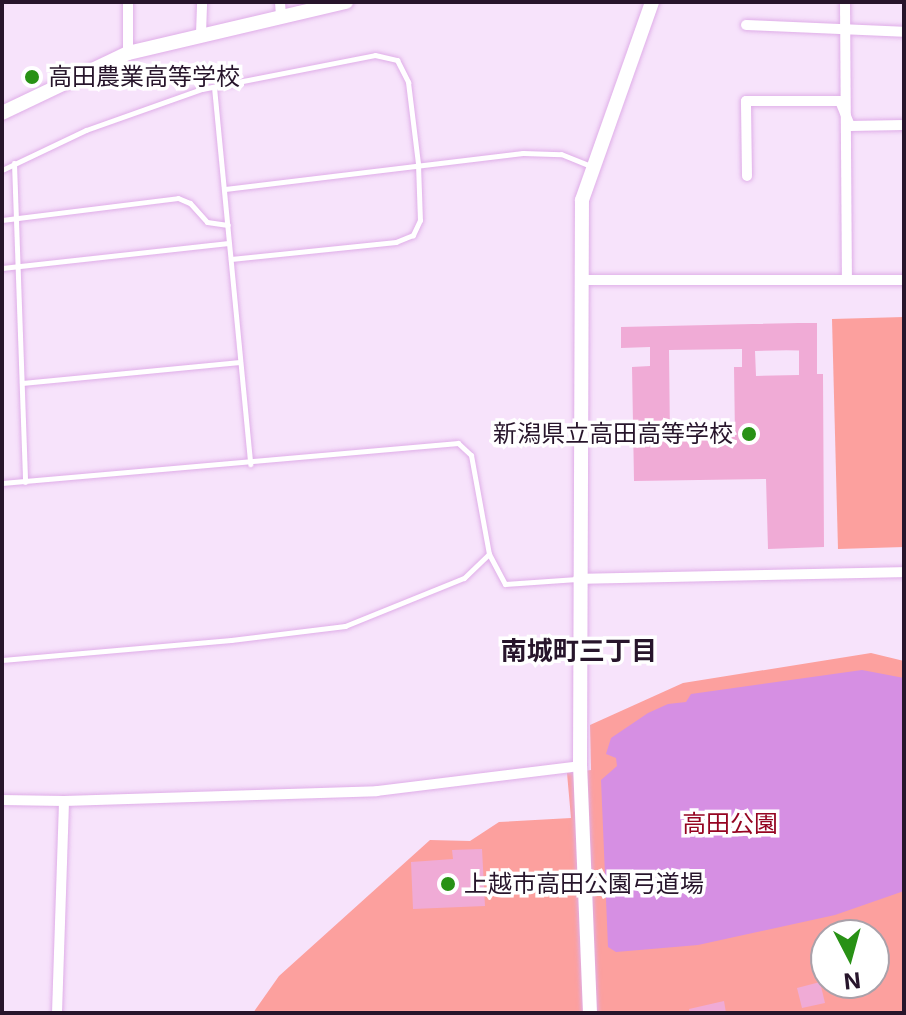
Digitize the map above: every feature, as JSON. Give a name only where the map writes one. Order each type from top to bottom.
[{"type":"street","points":[[128,2],[128,53]]},
{"type":"street","points":[[201,34],[202,2]]},
{"type":"street","points":[[2,113],[128,53],[280,9],[346,2]]},
{"type":"street","points":[[590,1013],[580,766],[578,579],[582,200],[652,2]]},
{"type":"street","points":[[845,2],[847,280]]},
{"type":"street","points":[[746,25],[904,32]]},
{"type":"street","points":[[747,176],[746,101],[840,101],[845,107],[850,126],[904,125]]},
{"type":"street","points":[[581,280],[904,280]]},
{"type":"street","points":[[578,579],[904,572]]},
{"type":"street","points":[[2,800],[64,801],[377,791],[580,766]]},
{"type":"street","points":[[57,1013],[64,801]]},
{"type":"lane","points":[[2,170],[104,124],[214,87],[335,61],[388,55],[406,72],[418,164],[420,220],[408,239],[231,259]]},
{"type":"lane","points":[[214,87],[250,464]]},
{"type":"lane","points":[[225,189],[418,164],[548,153],[567,155],[595,169]]},
{"type":"lane","points":[[14,163],[20,265],[25,482]]},
{"type":"lane","points":[[2,220],[178,198],[190,203],[207,222],[228,225]]},
{"type":"lane","points":[[2,268],[229,243]]},
{"type":"lane","points":[[22,383],[241,362]]},
{"type":"lane","points":[[2,483],[250,464],[442,442],[462,444],[471,455],[489,554],[505,584],[578,579]]},
{"type":"lane","points":[[2,660],[345,626],[464,578],[489,554]]},
{"type":"green space","points":[[904,317],[904,547],[838,549],[832,319]]},
{"type":"green space","name":"高田公園","points":[[871,653],[904,661],[904,1013],[253,1013],[279,976],[430,840],[470,841],[499,822],[571,818],[567,773],[591,770],[590,725],[683,683]]},
{"type":"shaded area","points":[[862,670],[904,678],[904,891],[835,915],[698,945],[616,952],[608,947],[601,780],[617,766],[616,758],[606,754],[611,738],[648,713],[668,704],[686,702],[691,694]]},
{"type":"building","points":[[817,323],[817,374],[823,374],[824,547],[768,549],[766,479],[634,481],[632,367],[650,366],[650,347],[621,348],[621,327]],"holes":[[[742,349],[742,367],[734,367],[735,437],[670,438],[669,350]],[[799,350],[799,375],[756,376],[755,351]]]},
{"type":"building","name":"上越市高田公園弓道場","points":[[482,849],[485,906],[413,909],[411,862],[453,859],[452,850]]},
{"type":"building","points":[[810,985],[810,999],[824,999],[825,1003],[802,1008],[797,988]]},
{"type":"building","points":[[724,1001],[726,1013],[690,1013],[689,1009]]},
{"type":"place","name":"高田農業高等学校","points":[[32,77]]},
{"type":"place","name":"新潟県立高田高等学校","points":[[749,434]]},
{"type":"place","name":"上越市高田公園弓道場","points":[[448,884]]},
{"type":"district","name":"南城町三丁目","points":[[579,651]]}]
